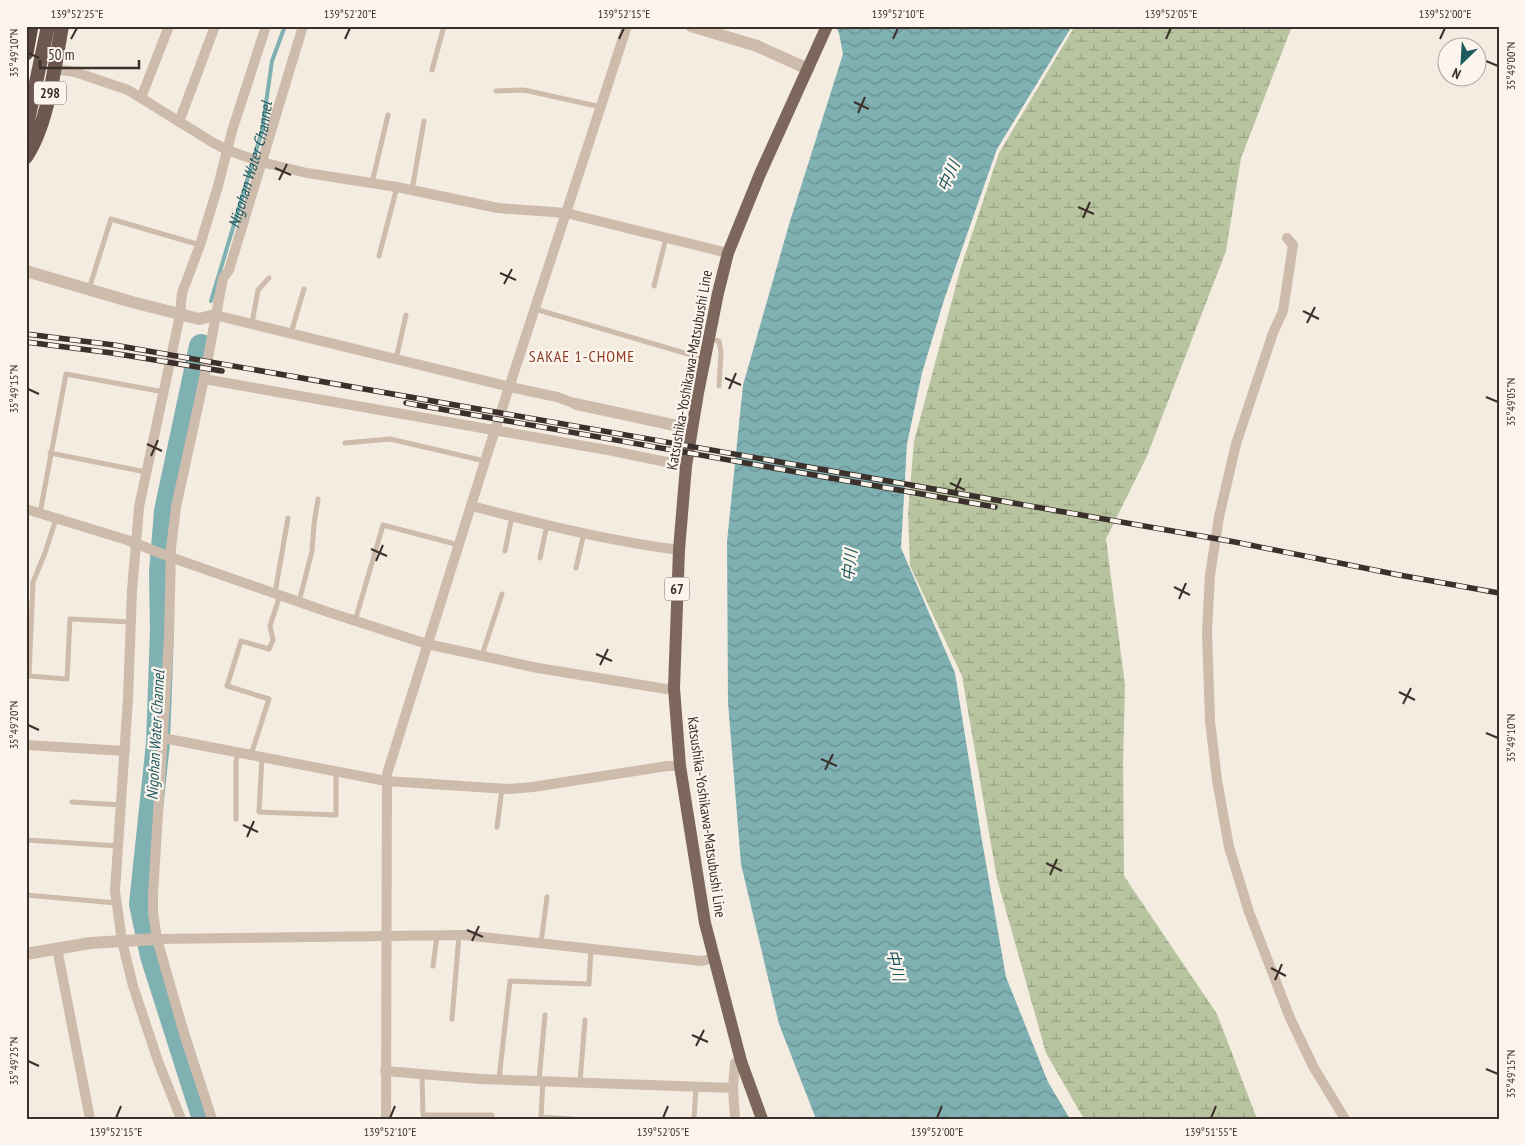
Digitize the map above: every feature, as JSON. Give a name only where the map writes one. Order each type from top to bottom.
[{"type":"highway","points":[[26,53],[31,26]]},
{"type":"highway","name":"298","points":[[27,124],[48,26]]},
{"type":"highway","name":"298","points":[[26,157],[37,137],[51,92],[62,26]]},
{"type":"main road","name":"Katsushika-Yoshikawa-Matsubushi Line","points":[[762,1119],[741,1060],[705,923],[680,766],[674,688],[679,550],[686,466],[704,359],[728,253],[760,174],[827,26]]},
{"type":"street","points":[[141,98],[169,26]]},
{"type":"street","points":[[179,122],[215,26]]},
{"type":"street","points":[[180,1119],[133,986],[122,941],[115,891],[132,622],[140,546],[139,507],[180,315],[182,293],[200,246],[247,83],[266,26]]},
{"type":"street","points":[[212,1119],[185,1037],[157,938],[154,913],[153,885],[164,738],[169,636],[170,557],[176,507],[204,379],[223,278],[229,270],[303,26]]},
{"type":"street","points":[[386,1119],[386,781],[485,461],[627,26]]},
{"type":"street","points":[[690,26],[757,46],[808,69]]},
{"type":"street","points":[[54,69],[75,72],[128,90],[227,150],[261,162],[306,173],[396,186],[498,208],[566,213],[728,253]]},
{"type":"street","points":[[1287,238],[1293,245],[1283,311],[1273,333],[1236,444],[1219,517],[1210,575],[1207,632],[1210,722],[1217,780],[1229,847],[1249,912],[1290,1018],[1314,1068],[1344,1119]]},
{"type":"street","points":[[26,271],[180,315],[199,319],[216,314],[557,397],[576,404],[692,430]]},
{"type":"street","points":[[204,379],[686,466]]},
{"type":"street","points":[[472,506],[584,533],[636,544],[679,550]]},
{"type":"street","points":[[26,509],[428,644],[483,657],[583,676],[674,688]]},
{"type":"street","points":[[164,738],[386,781],[502,789],[533,787],[667,766],[680,766]]},
{"type":"street","points":[[26,745],[125,751]]},
{"type":"street","points":[[26,954],[90,943],[157,938],[459,935],[702,961],[714,958]]},
{"type":"street","points":[[57,948],[90,1119]]},
{"type":"street","points":[[735,1119],[733,1088],[735,1063],[741,1060]]},
{"type":"street","points":[[385,1071],[499,1079],[733,1088]]},
{"type":"lane","points":[[432,70],[444,26]]},
{"type":"lane","points":[[496,91],[524,90],[601,107]]},
{"type":"lane","points":[[372,183],[388,115]]},
{"type":"lane","points":[[412,190],[424,121]]},
{"type":"lane","points":[[379,256],[396,186]]},
{"type":"lane","points":[[89,290],[111,219],[200,246]]},
{"type":"lane","points":[[654,286],[666,238]]},
{"type":"lane","points":[[252,323],[258,290],[268,278]]},
{"type":"lane","points":[[291,333],[304,289]]},
{"type":"lane","points":[[535,309],[704,359]]},
{"type":"lane","points":[[396,359],[406,315]]},
{"type":"lane","points":[[708,339],[719,341],[721,353],[719,386]]},
{"type":"lane","points":[[40,513],[66,374],[164,392]]},
{"type":"lane","points":[[345,443],[390,440],[485,461]]},
{"type":"lane","points":[[50,452],[146,472]]},
{"type":"lane","points":[[299,602],[312,551],[318,499]]},
{"type":"lane","points":[[505,551],[512,516]]},
{"type":"lane","points":[[56,518],[46,553],[33,582],[29,676],[67,679],[70,619],[132,622]]},
{"type":"lane","points":[[251,755],[269,699],[227,686],[241,641],[269,649],[273,640],[270,626],[277,594],[288,518]]},
{"type":"lane","points":[[355,621],[382,524],[459,545]]},
{"type":"lane","points":[[540,558],[547,525]]},
{"type":"lane","points":[[576,568],[584,533]]},
{"type":"lane","points":[[483,657],[502,594]]},
{"type":"lane","points":[[26,745],[26,750]]},
{"type":"lane","points":[[236,819],[236,761],[238,752]]},
{"type":"lane","points":[[262,757],[260,812],[336,814],[336,771]]},
{"type":"lane","points":[[497,827],[502,789]]},
{"type":"lane","points":[[72,802],[121,805]]},
{"type":"lane","points":[[26,840],[119,846]]},
{"type":"lane","points":[[26,895],[116,903]]},
{"type":"lane","points":[[541,943],[546,897]]},
{"type":"lane","points":[[452,1019],[459,935]]},
{"type":"lane","points":[[433,966],[437,936]]},
{"type":"lane","points":[[499,1079],[510,981],[589,984],[591,948]]},
{"type":"lane","points":[[545,1015],[541,1117],[574,1119]]},
{"type":"lane","points":[[580,1082],[585,1020]]},
{"type":"lane","points":[[422,1073],[423,1115],[492,1115],[492,1119]]},
{"type":"lane","points":[[694,1119],[696,1087]]},
{"type":"green space","points":[[1075,26],[1292,26],[1241,158],[1226,251],[1147,456],[1106,539],[1125,685],[1123,762],[1124,876],[1217,1014],[1257,1119],[1084,1119],[1046,1053],[997,879],[962,676],[910,566],[908,512],[914,441],[961,267],[999,153]]},
{"type":"water","name":"中川","points":[[835,26],[1072,26],[997,149],[944,300],[922,373],[907,444],[901,548],[955,673],[1006,977],[1048,1082],[1070,1119],[816,1119],[779,1024],[741,864],[728,702],[727,542],[743,385],[790,221],[843,54],[839,33]]},
{"type":"waterway","name":"Nigohan Water Channel","points":[[211,301],[262,131],[272,61],[285,26]]},
{"type":"waterway","name":"Nigohan Water Channel","points":[[201,346],[166,511],[161,572],[162,631],[158,743],[141,904],[152,956],[204,1119]]},
{"type":"railway","points":[[26,334],[114,345],[1235,542],[1499,593]]},
{"type":"railway","points":[[26,342],[112,353],[222,371]]},
{"type":"railway","points":[[406,403],[995,507]]},
{"type":"district","name":"SAKAE 1-CHOME","points":[[582,356]]}]
